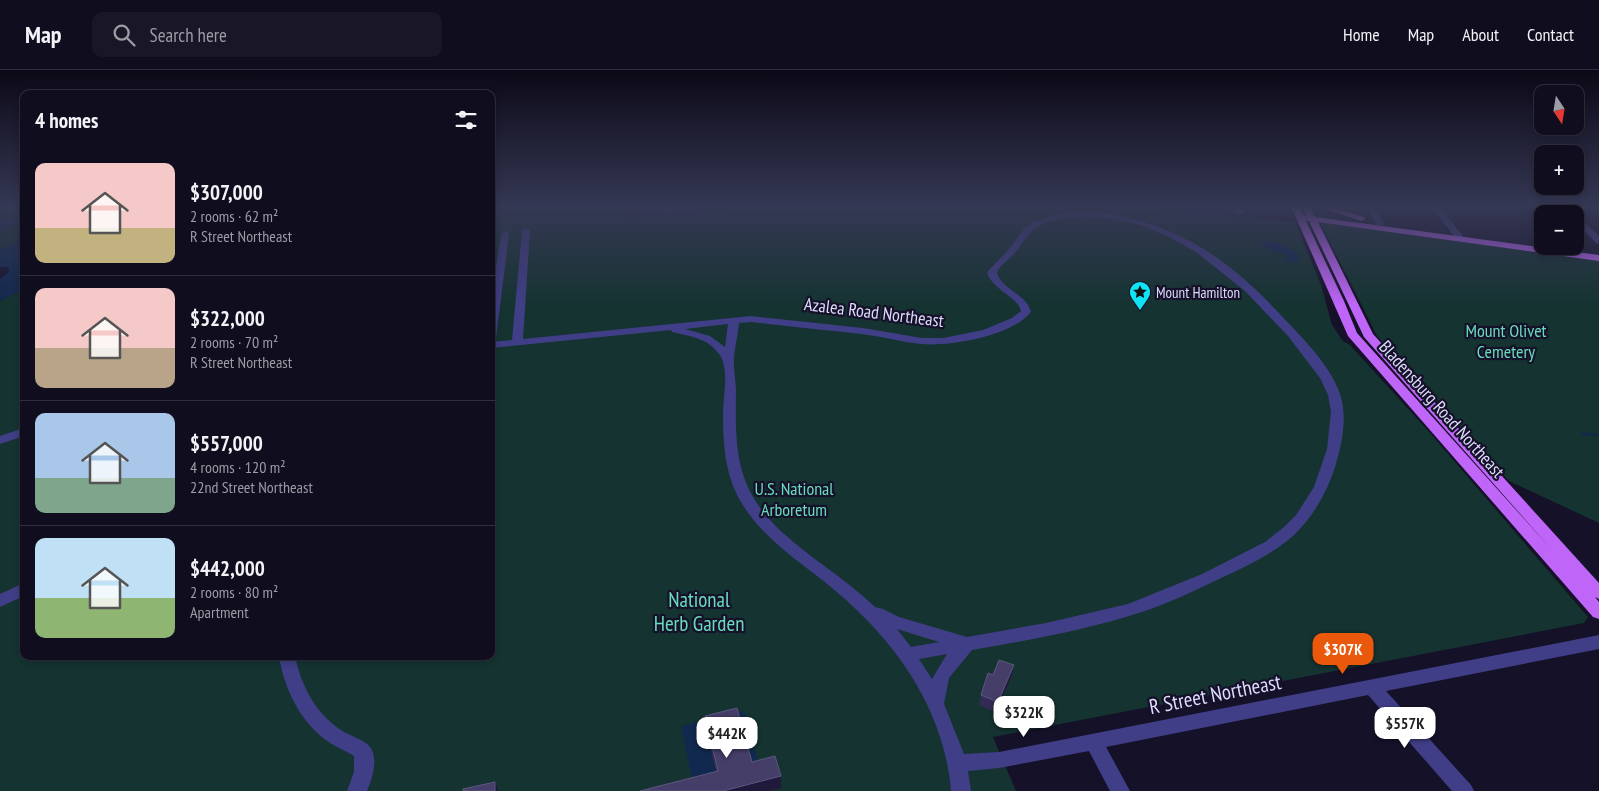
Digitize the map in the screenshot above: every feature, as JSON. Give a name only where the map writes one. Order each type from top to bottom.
[{"type":"main road","name":"Bladensburg Road Northeast","points":[[1317,240],[1352,334],[1599,613]]},
{"type":"main road","points":[[1467,240],[1599,258]]},
{"type":"main road","name":"Bladensburg Road Northeast","points":[[1324,256],[1368,335],[1599,593]]},
{"type":"main road","points":[[1513,514],[1529,514]]},
{"type":"street","points":[[495,309],[504,240]]},
{"type":"street","points":[[517,342],[525,240]]},
{"type":"street","name":"Azalea Road Northeast","points":[[495,345],[734,320],[776,321],[930,341],[951,340],[978,335],[1016,320],[1026,312],[1023,304],[997,284],[992,273],[994,267],[1010,254],[1020,240]]},
{"type":"street","name":"Azalea Road Northeast","points":[[908,654],[1075,624],[1138,607],[1234,566],[1282,536],[1297,523],[1310,506],[1324,478],[1334,446],[1337,411],[1334,395],[1324,376],[1272,312],[1243,283],[1218,263],[1181,240]]},
{"type":"street","points":[[734,320],[728,359],[733,460],[738,481],[747,500],[761,519],[784,543],[864,605],[879,620],[922,673],[951,738],[958,763],[961,791]]},
{"type":"street","points":[[519,327],[528,336],[544,339]]},
{"type":"street","name":"Azalea Road Northeast","points":[[654,328],[677,330],[707,338],[719,346],[728,359]]},
{"type":"street","points":[[0,440],[20,433]]},
{"type":"street","points":[[0,601],[20,592]]},
{"type":"street","name":"Azalea Road Northeast","points":[[864,605],[894,622],[967,644]]},
{"type":"street","name":"R Street Northeast","points":[[958,763],[999,760],[1599,642]]},
{"type":"street","points":[[939,711],[936,693],[940,678],[952,659],[967,644]]},
{"type":"street","points":[[288,660],[300,696],[314,718],[334,735],[363,751],[365,763],[363,777],[356,791]]},
{"type":"street","points":[[1371,686],[1464,791]]},
{"type":"street","points":[[1093,741],[1120,791]]},
{"type":"green space","points":[[0,240],[18,240],[18,241],[0,250]]},
{"type":"green space","name":"U.S. National Arboretum","points":[[495,240],[1302,240],[1321,285],[1332,325],[1343,341],[1350,345],[1431,434],[1588,617],[1584,623],[993,737],[1016,791],[0,791],[0,301],[20,291],[20,660],[495,660]]},
{"type":"green space","name":"Mount Olivet Cemetery","points":[[1329,240],[1450,240],[1534,251],[1534,255],[1562,255],[1599,260],[1599,523],[1509,481],[1377,336]]},
{"type":"water","points":[[20,240],[20,291],[0,301],[0,279],[9,272],[8,267],[0,267],[0,250]]},
{"type":"water","points":[[1265,241],[1287,247],[1298,255],[1299,260],[1294,263],[1284,260],[1287,256],[1285,254],[1255,245]]},
{"type":"water","points":[[744,711],[761,772],[707,728],[719,783],[694,789],[681,726]]},
{"type":"building","points":[[999,660],[1014,665],[998,702],[981,695],[988,673],[993,675]]},
{"type":"building","points":[[737,708],[752,762],[775,756],[781,776],[723,791],[640,791],[718,771],[705,716]]},
{"type":"building","points":[[495,782],[495,791],[463,791],[463,789]]},
{"type":"waterway","points":[[1583,434],[1599,435]]},
{"type":"place","name":"Mount Hamilton","points":[[1140,311]]},
{"type":"park label","name":"National Herb Garden","points":[[699,611]]}]
